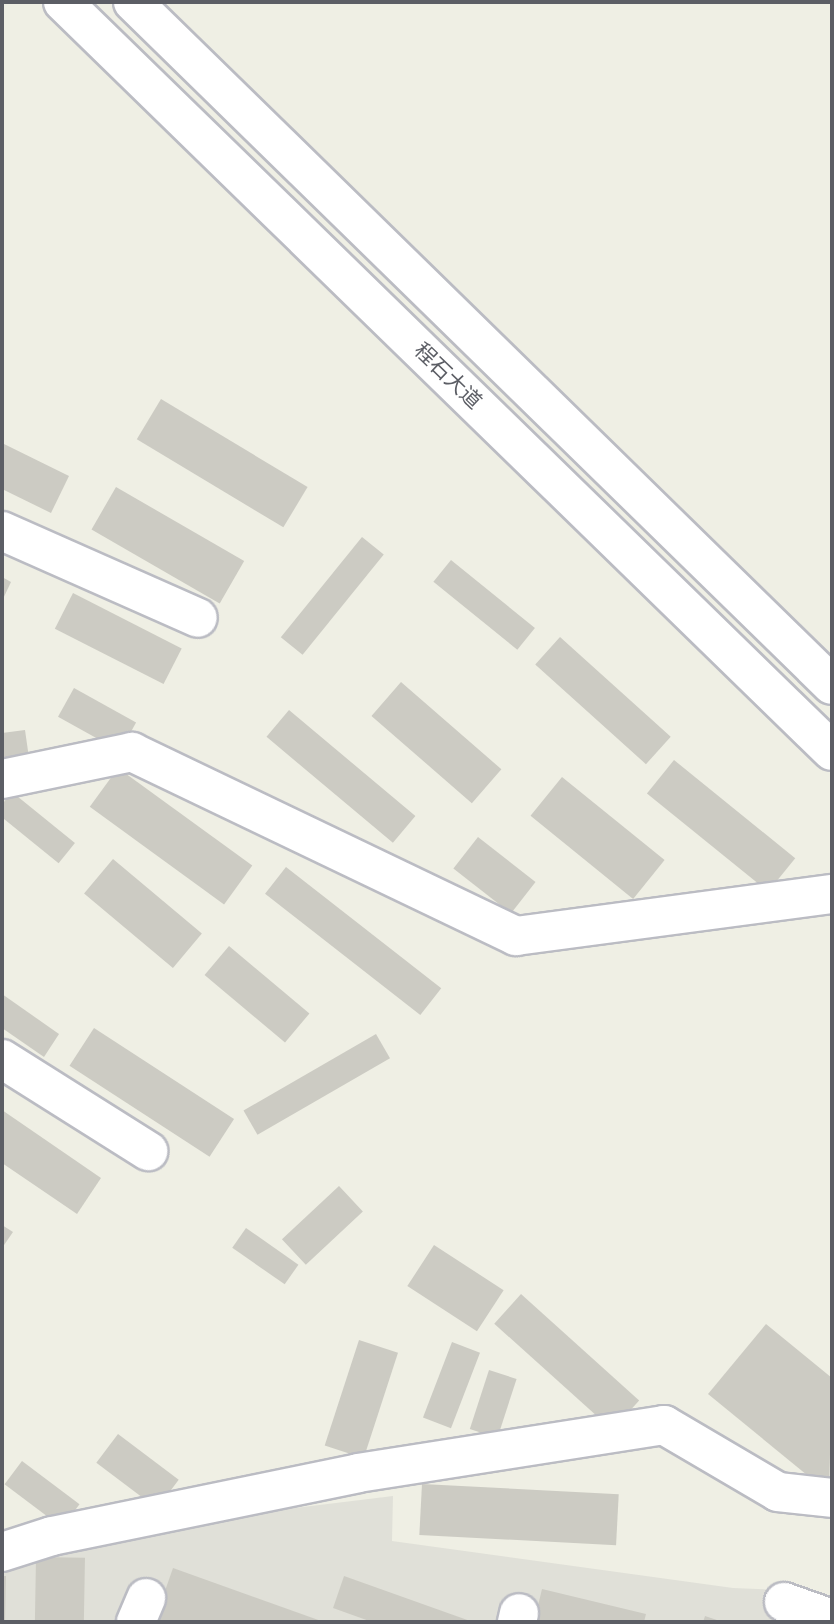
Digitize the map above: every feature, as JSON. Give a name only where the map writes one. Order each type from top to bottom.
[{"type":"street","name":"程石大道","points":[[63,2],[832,751]]},
{"type":"street","points":[[133,2],[832,685]]},
{"type":"street","points":[[2,531],[198,618]]},
{"type":"street","points":[[2,779],[132,752],[516,936],[832,894]]},
{"type":"street","points":[[2,1059],[148,1151]]},
{"type":"street","points":[[2,1552],[358,1473],[664,1425],[778,1492],[832,1497]]},
{"type":"street","points":[[784,1602],[832,1619]]},
{"type":"shaded area","points":[[393,1496],[392,1541],[733,1588],[804,1591],[832,1622],[2,1622],[2,1560],[245,1514]]},
{"type":"building","points":[[161,399],[308,487],[283,527],[137,439]]},
{"type":"building","points":[[2,443],[69,476],[51,513],[2,489]]},
{"type":"building","points":[[116,487],[244,561],[220,603],[92,529]]},
{"type":"building","points":[[362,537],[384,555],[303,655],[281,637]]},
{"type":"building","points":[[451,560],[535,628],[517,650],[433,582]]},
{"type":"building","points":[[2,577],[11,582],[2,601]]},
{"type":"building","points":[[73,593],[182,648],[164,684],[55,629]]},
{"type":"building","points":[[560,637],[671,737],[646,764],[535,664]]},
{"type":"building","points":[[401,682],[501,769],[472,803],[371,716]]},
{"type":"building","points":[[74,688],[136,722],[120,751],[58,717]]},
{"type":"building","points":[[289,710],[415,816],[393,843],[267,737]]},
{"type":"building","points":[[25,730],[29,758],[2,762],[2,733]]},
{"type":"building","points":[[674,760],[795,858],[768,892],[647,793]]},
{"type":"building","points":[[118,768],[252,866],[224,904],[90,807]]},
{"type":"building","points":[[562,777],[665,860],[633,899],[531,816]]},
{"type":"building","points":[[12,792],[75,843],[59,863],[2,817],[2,804]]},
{"type":"building","points":[[478,837],[536,882],[511,913],[453,869]]},
{"type":"building","points":[[113,859],[202,934],[173,968],[84,893]]},
{"type":"building","points":[[286,867],[441,988],[420,1015],[265,894]]},
{"type":"building","points":[[229,946],[309,1013],[285,1043],[205,975]]},
{"type":"building","points":[[2,994],[59,1034],[44,1057],[2,1028]]},
{"type":"building","points":[[94,1028],[234,1119],[210,1157],[69,1066]]},
{"type":"building","points":[[376,1034],[390,1058],[257,1135],[243,1110]]},
{"type":"building","points":[[2,1110],[101,1178],[77,1214],[2,1163]]},
{"type":"building","points":[[339,1186],[363,1212],[306,1265],[282,1239]]},
{"type":"building","points":[[2,1225],[13,1232],[2,1248]]},
{"type":"building","points":[[246,1228],[298,1265],[285,1284],[232,1248]]},
{"type":"building","points":[[434,1245],[504,1290],[477,1331],[407,1286]]},
{"type":"building","points":[[521,1294],[639,1400],[612,1430],[494,1324]]},
{"type":"building","points":[[766,1324],[832,1378],[829,1493],[708,1394]]},
{"type":"building","points":[[359,1340],[398,1353],[364,1458],[325,1446]]},
{"type":"building","points":[[452,1342],[480,1353],[451,1428],[423,1418]]},
{"type":"building","points":[[489,1370],[517,1379],[497,1438],[470,1429]]},
{"type":"building","points":[[118,1434],[179,1480],[157,1508],[96,1463]]},
{"type":"building","points":[[22,1461],[80,1504],[62,1527],[5,1484]]},
{"type":"building","points":[[422,1484],[619,1494],[616,1545],[419,1535]]},
{"type":"building","points":[[36,1557],[85,1558],[84,1622],[35,1622]]},
{"type":"building","points":[[173,1568],[324,1622],[154,1622]]},
{"type":"building","points":[[2,1576],[6,1576],[5,1622],[2,1622]]},
{"type":"building","points":[[344,1576],[473,1622],[372,1622],[333,1608]]},
{"type":"building","points":[[542,1589],[646,1614],[644,1622],[534,1622]]},
{"type":"building","points":[[705,1616],[723,1622],[703,1622]]}]
